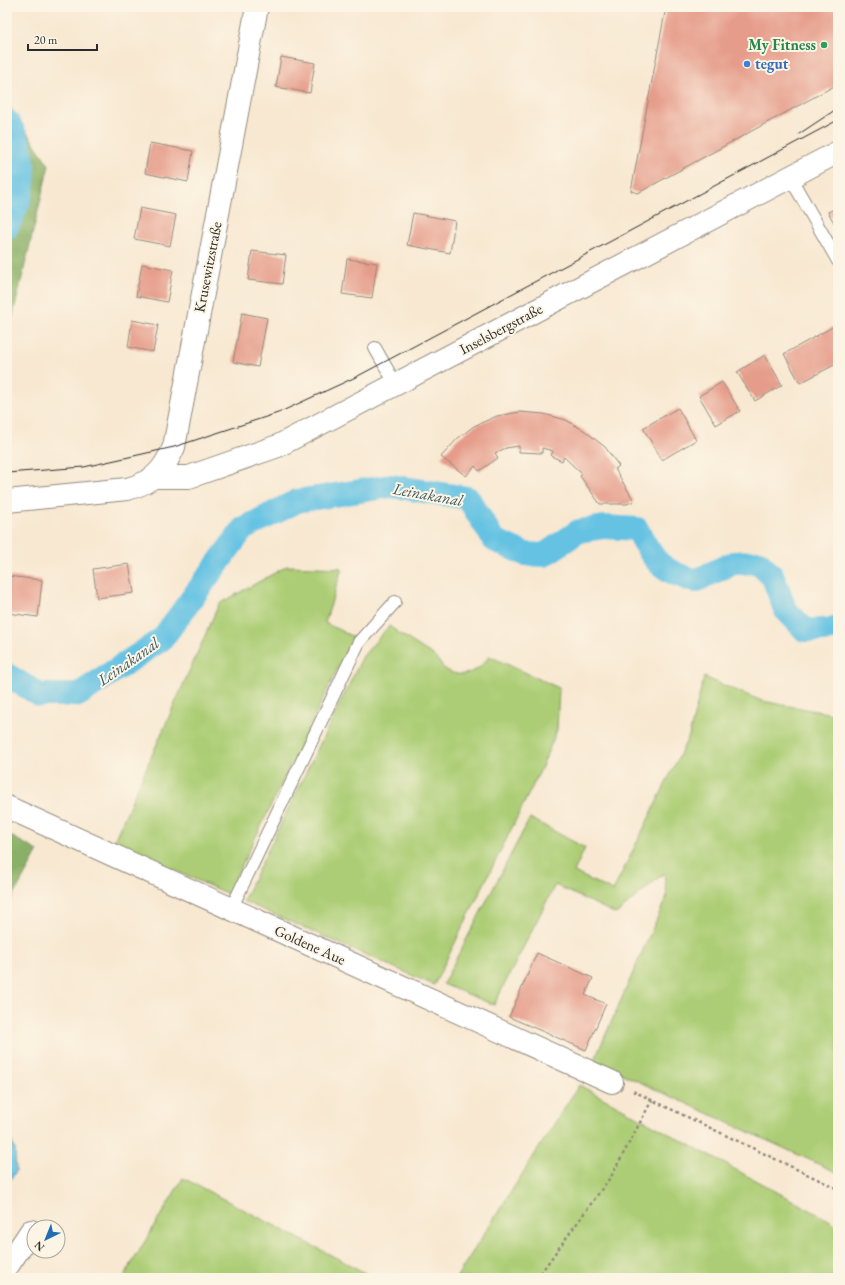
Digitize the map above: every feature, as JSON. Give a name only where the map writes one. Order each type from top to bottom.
[{"type":"street","name":"Krusewitzstraße","points":[[7,501],[127,488],[142,485],[155,477],[164,467],[174,447],[258,7]]},
{"type":"street","name":"Inselsbergstraße","points":[[155,477],[189,477],[278,446],[838,152]]},
{"type":"street","name":"Goldene Aue","points":[[7,807],[612,1082]]},
{"type":"street","points":[[7,1267],[26,1237]]},
{"type":"lane","points":[[790,178],[838,261]]},
{"type":"lane","points":[[374,348],[396,385]]},
{"type":"lane","points":[[231,909],[359,642],[395,602]]},
{"type":"path","points":[[612,1082],[838,1189]]},
{"type":"path","points":[[537,1278],[612,1175],[652,1100]]},
{"type":"green space","points":[[7,103],[49,165],[7,340]]},
{"type":"green space","points":[[287,566],[342,568],[325,623],[353,637],[228,894],[113,843],[219,604]]},
{"type":"green space","points":[[389,626],[433,655],[445,669],[451,673],[470,673],[481,666],[489,656],[559,688],[557,730],[541,769],[434,985],[243,901],[363,656]]},
{"type":"green space","points":[[704,677],[762,701],[838,715],[838,1173],[594,1061],[667,896],[664,873],[616,914],[555,885],[494,1005],[443,984],[530,818],[585,848],[574,872],[613,891],[689,736]]},
{"type":"green space","points":[[7,834],[38,851],[7,907]]},
{"type":"green space","points":[[579,1085],[838,1225],[838,1278],[456,1278]]},
{"type":"green space","points":[[183,1178],[375,1278],[123,1278]]},
{"type":"water","points":[[7,1132],[15,1149],[16,1171],[7,1185]]},
{"type":"building","points":[[666,7],[824,7],[838,9],[838,84],[638,193],[631,191]]},
{"type":"building","points":[[281,57],[315,63],[310,93],[276,87]]},
{"type":"building","points":[[150,143],[193,151],[188,182],[145,173]]},
{"type":"building","points":[[838,207],[838,230],[828,212]]},
{"type":"building","points":[[140,208],[176,215],[170,246],[134,239]]},
{"type":"building","points":[[413,213],[455,221],[450,253],[407,245]]},
{"type":"building","points":[[252,251],[286,255],[282,284],[248,280]]},
{"type":"building","points":[[347,259],[377,263],[372,298],[342,294]]},
{"type":"building","points":[[142,264],[173,270],[167,302],[136,296]]},
{"type":"building","points":[[242,313],[267,318],[258,367],[233,362]]},
{"type":"building","points":[[132,320],[158,325],[153,352],[128,347]]},
{"type":"building","points":[[838,324],[838,363],[800,383],[784,354]]},
{"type":"building","points":[[765,355],[782,385],[755,401],[737,372]]},
{"type":"building","points":[[722,382],[740,411],[716,425],[699,396]]},
{"type":"building","points":[[678,408],[696,440],[662,460],[643,428]]},
{"type":"building","points":[[520,412],[544,414],[566,420],[585,431],[605,447],[619,466],[615,469],[634,501],[627,504],[600,504],[580,476],[582,474],[564,457],[562,461],[551,456],[553,451],[542,448],[542,453],[519,452],[519,446],[506,448],[495,453],[498,458],[479,471],[475,466],[466,476],[441,457],[457,439],[474,426],[497,416]]},
{"type":"building","points":[[129,564],[134,593],[97,598],[93,569]]},
{"type":"building","points":[[7,576],[42,580],[38,617],[7,613]]},
{"type":"building","points":[[537,953],[593,978],[585,995],[606,1004],[586,1050],[509,1017]]},
{"type":"waterway","name":"Leinakanal","points":[[7,121],[16,136],[23,162],[21,194],[7,227]]},
{"type":"waterway","name":"Leinakanal","points":[[7,675],[40,695],[78,695],[162,639],[243,529],[297,501],[391,486],[468,498],[494,540],[525,554],[544,555],[579,531],[604,527],[637,529],[649,550],[659,563],[673,573],[695,581],[733,563],[759,562],[773,577],[785,609],[805,630],[827,630],[838,627]]},
{"type":"tram line","points":[[799,134],[838,108]]},
{"type":"tram line","points":[[7,473],[84,467],[174,447],[278,413],[358,376],[838,120]]},
{"type":"place","name":"My Fitness","points":[[824,45]]},
{"type":"place","name":"tegut","points":[[747,64]]}]
